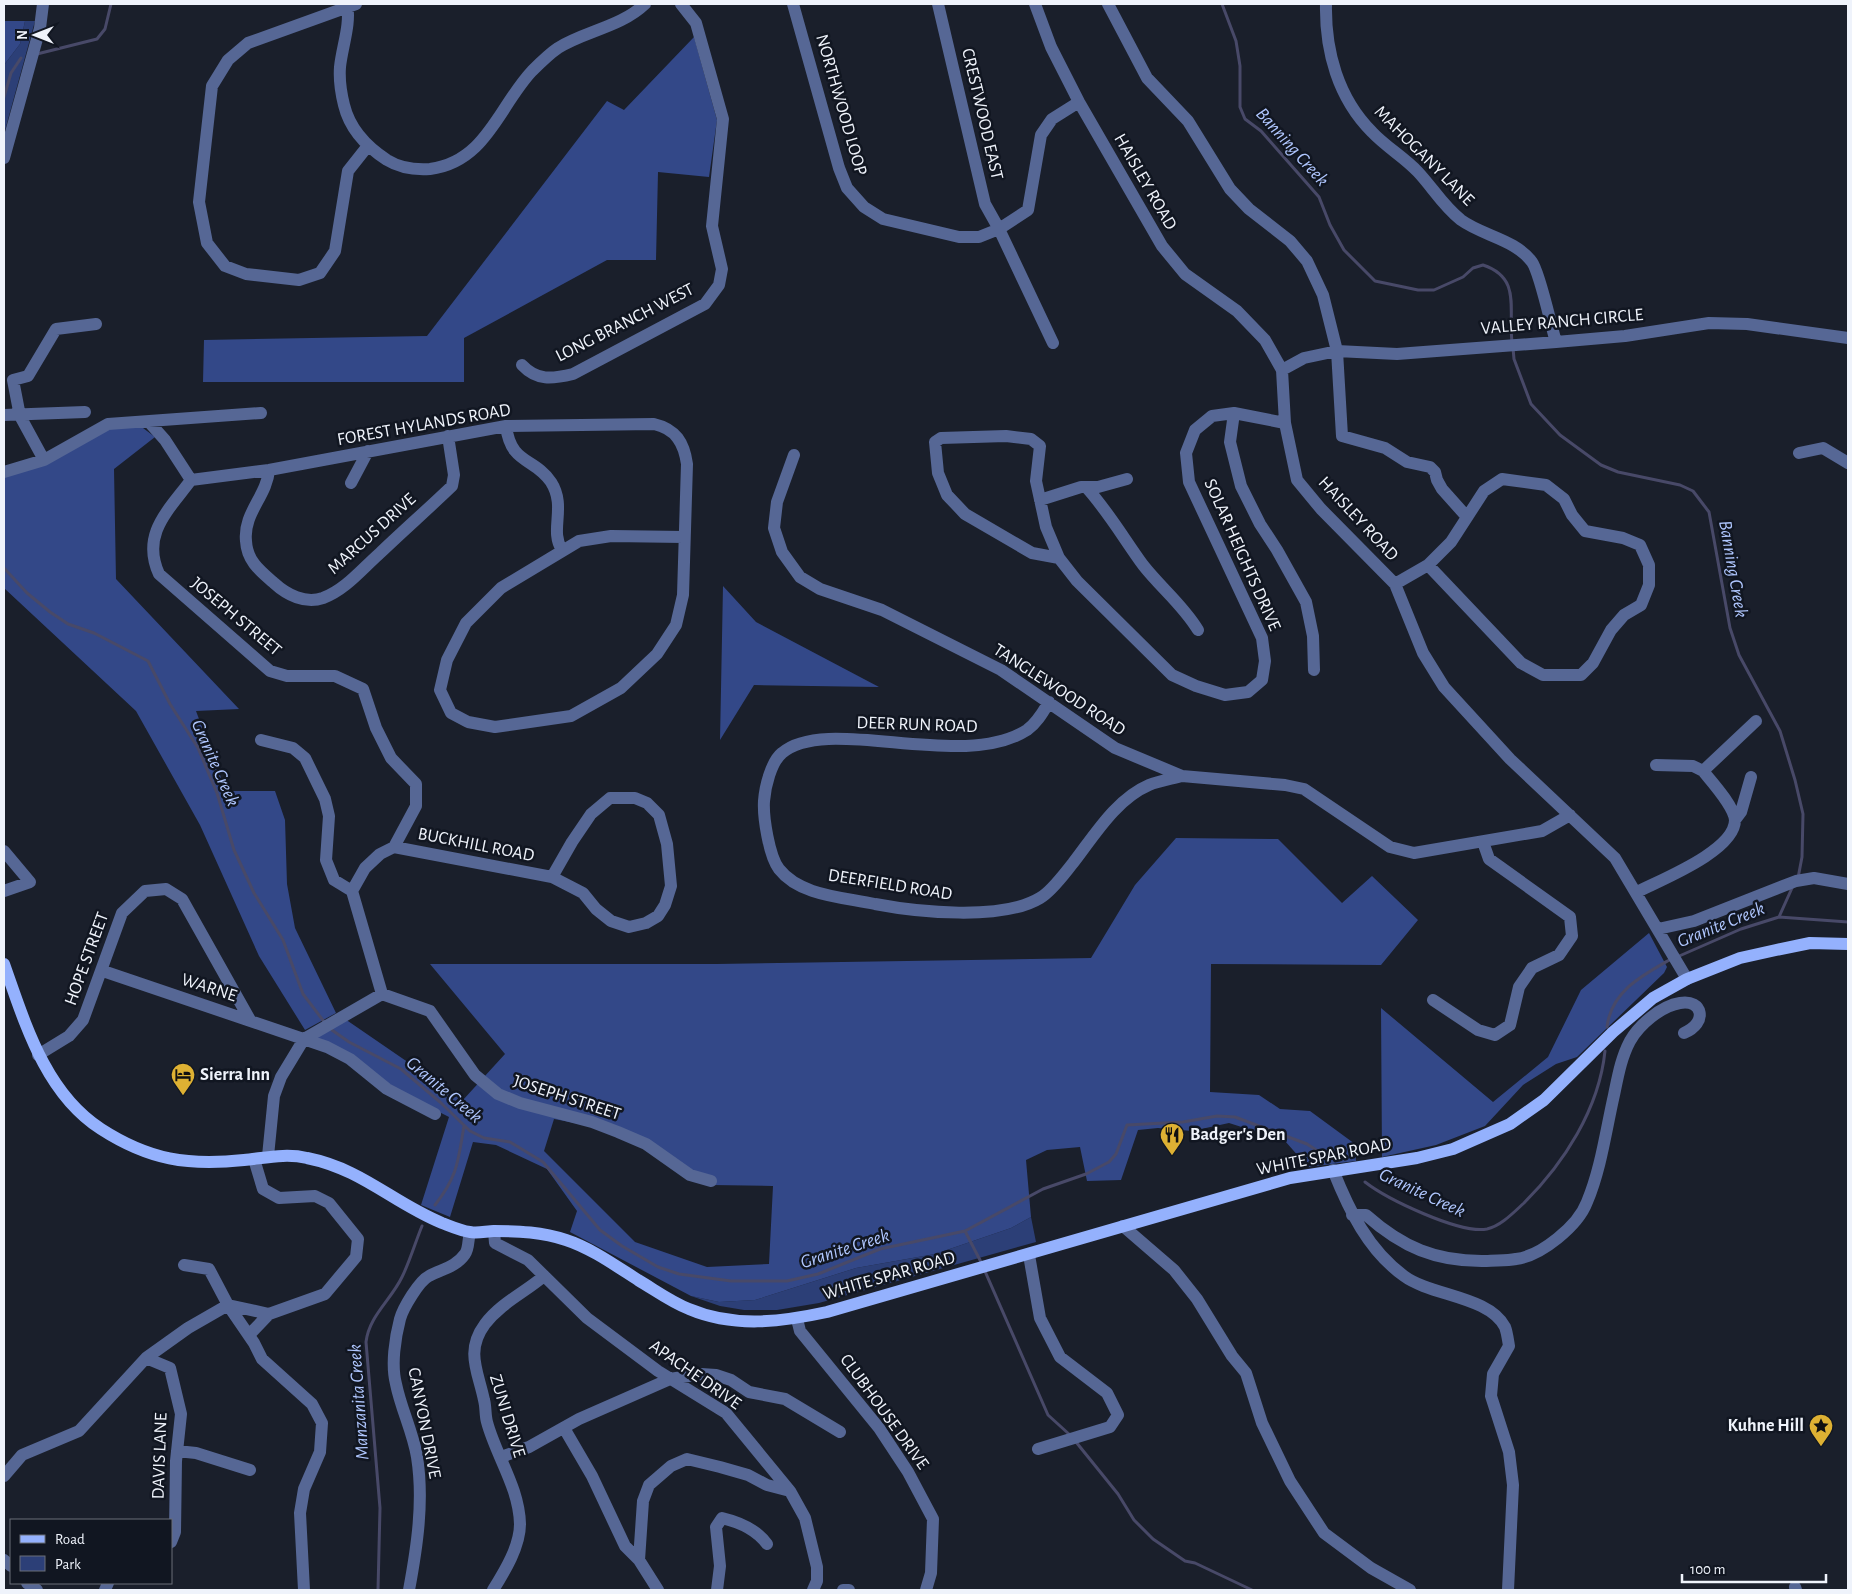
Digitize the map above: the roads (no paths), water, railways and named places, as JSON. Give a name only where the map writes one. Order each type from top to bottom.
[{"type":"main road","name":"WHITE SPAR ROAD","points":[[4,964],[38,1055],[75,1106],[99,1128],[141,1152],[178,1162],[254,1160],[268,1156],[305,1157],[345,1168],[376,1185],[414,1210],[443,1223],[470,1232],[533,1232],[568,1240],[599,1256],[688,1309],[735,1321],[756,1322],[797,1319],[828,1312],[1290,1178],[1418,1158],[1453,1149],[1510,1124],[1544,1100],[1613,1032],[1653,998],[1687,979],[1740,958],[1776,950],[1810,943],[1848,944]]},
{"type":"street","points":[[5,154],[40,28],[43,4]]},
{"type":"street","points":[[351,5],[340,68],[340,83],[344,107],[354,127],[368,147],[392,163],[416,170],[439,168],[465,158],[487,138],[513,94],[533,70],[558,48],[607,27],[645,4]]},
{"type":"street","name":"LONG BRANCH WEST","points":[[522,365],[532,375],[556,378],[573,374],[705,304],[719,285],[722,269],[712,226],[723,119],[696,24],[681,4]]},
{"type":"street","name":"NORTHWOOD LOOP","points":[[794,4],[839,168],[847,188],[864,207],[883,219],[959,237],[979,237],[1000,229],[1028,210],[1041,136],[1052,119],[1079,102]]},
{"type":"street","name":"CRESTWOOD EAST","points":[[938,4],[985,204],[1000,229],[1053,344]]},
{"type":"street","name":"HAISLEY ROAD","points":[[1035,4],[1051,47],[1079,102],[1162,246],[1184,274],[1238,311],[1265,340],[1282,370],[1285,423],[1297,480],[1321,509],[1395,584],[1423,653],[1444,688],[1510,759],[1615,858],[1637,892],[1687,979]]},
{"type":"street","points":[[1108,4],[1147,78],[1188,121],[1230,189],[1249,209],[1290,241],[1307,261],[1324,295],[1337,351],[1342,436],[1385,448],[1407,462],[1430,467],[1435,472],[1442,489],[1467,517]]},
{"type":"street","name":"MAHOGANY LANE","points":[[1326,4],[1329,49],[1336,75],[1348,103],[1372,132],[1418,172],[1442,204],[1462,221],[1516,246],[1533,263],[1556,342]]},
{"type":"street","points":[[351,5],[248,43],[228,60],[212,86],[199,202],[207,243],[225,266],[246,274],[298,280],[320,273],[335,251],[348,171],[368,147]]},
{"type":"street","name":"VALLEY RANCH CIRCLE","points":[[1282,370],[1304,358],[1337,351],[1397,354],[1625,336],[1708,323],[1747,324],[1848,338]]},
{"type":"street","points":[[44,460],[20,416],[13,380],[28,376],[56,330],[96,324]]},
{"type":"street","points":[[4,415],[20,416],[85,412]]},
{"type":"street","points":[[4,472],[44,460],[108,424],[261,413]]},
{"type":"street","points":[[1234,413],[1230,442],[1241,486],[1260,524],[1306,602],[1313,636],[1314,670]]},
{"type":"street","name":"SOLAR HEIGHTS DRIVE","points":[[1059,558],[1032,553],[965,514],[947,495],[938,473],[934,442],[941,438],[1006,436],[1030,439],[1040,446],[1036,481],[1046,527],[1059,558],[1077,581],[1172,675],[1196,686],[1225,695],[1248,692],[1262,680],[1265,661],[1262,638],[1189,482],[1186,453],[1195,430],[1212,416],[1234,413],[1285,423]]},
{"type":"street","points":[[149,422],[165,440],[191,480]]},
{"type":"street","name":"FOREST HYLANDS ROAD","points":[[191,480],[269,470],[506,426],[654,424],[672,432],[684,448],[687,464],[683,595],[676,625],[657,654],[621,688],[571,716],[495,727],[468,722],[451,713],[440,690],[447,660],[466,623],[502,588],[579,541],[595,537],[684,538]]},
{"type":"street","points":[[506,426],[512,449],[550,481],[556,493],[560,503],[558,544],[562,550]]},
{"type":"street","name":"MARCUS DRIVE","points":[[269,470],[268,482],[251,512],[246,526],[248,554],[255,567],[284,592],[297,598],[322,598],[344,586],[452,486],[454,475],[448,436]]},
{"type":"street","points":[[1800,453],[1823,448],[1848,463]]},
{"type":"street","points":[[351,483],[368,452]]},
{"type":"street","name":"TANGLEWOOD ROAD","points":[[794,455],[777,502],[774,528],[782,552],[800,576],[820,589],[882,610],[992,666],[1049,702],[1090,733],[1115,748],[1182,776],[1285,785],[1304,789],[1390,847],[1414,853],[1542,831],[1570,815]]},
{"type":"street","points":[[1040,500],[1086,487],[1098,487],[1127,479]]},
{"type":"street","name":"JOSEPH STREET","points":[[191,480],[161,520],[152,542],[153,561],[159,574],[270,671],[287,676],[335,676],[363,689],[376,728],[391,758],[416,784],[416,806],[394,847],[380,854],[365,868],[352,891]]},
{"type":"street","points":[[1395,584],[1428,565],[1451,542],[1484,491],[1502,480],[1546,485],[1564,499],[1572,515],[1586,531],[1623,538],[1640,545],[1649,565],[1649,585],[1641,604],[1624,615],[1611,630],[1594,663],[1581,675],[1543,675],[1521,664],[1428,565]]},
{"type":"street","points":[[1086,487],[1100,502],[1145,567],[1187,612],[1198,630]]},
{"type":"street","name":"DEER RUN ROAD","points":[[775,762],[783,752],[795,746],[826,739],[944,746],[997,743],[1027,730],[1039,719],[1049,702]]},
{"type":"street","points":[[1703,771],[1756,721]]},
{"type":"street","points":[[261,740],[293,748],[305,758],[326,800],[329,816],[326,860],[334,880],[352,891],[382,994],[304,1039],[281,1077],[274,1096],[268,1156]]},
{"type":"street","name":"DEERFIELD ROAD","points":[[775,762],[765,793],[764,805],[772,860],[787,879],[808,889],[881,905],[954,913],[1012,908],[1040,898],[1064,874],[1120,804],[1148,786],[1182,776]]},
{"type":"street","points":[[1656,765],[1693,766],[1703,771],[1722,796],[1735,820]]},
{"type":"street","points":[[1637,892],[1703,858],[1723,844],[1741,812],[1751,777]]},
{"type":"street","name":"BUCKHILL ROAD","points":[[394,847],[552,877],[583,893],[596,909],[611,921],[629,927],[646,923],[658,916],[666,905],[671,886],[667,844],[659,816],[648,803],[635,798],[618,796],[610,798],[591,814],[552,877]]},
{"type":"street","points":[[1433,1000],[1478,1030],[1495,1035],[1510,1025],[1519,987],[1532,968],[1559,955],[1572,936],[1570,917],[1489,859],[1483,842]]},
{"type":"street","points":[[4,851],[30,882],[4,891]]},
{"type":"street","points":[[1658,929],[1694,921],[1796,881],[1814,878],[1848,884]]},
{"type":"street","name":"HOPE STREET","points":[[38,1055],[69,1036],[83,1020],[103,971],[122,912],[145,891],[166,889],[182,899],[250,1020]]},
{"type":"street","name":"WARNE","points":[[103,971],[327,1046],[350,1059],[387,1089],[435,1114]]},
{"type":"street","name":"JOSEPH STREET","points":[[382,994],[430,1011],[475,1075],[498,1094],[520,1104],[592,1122],[618,1132],[646,1144],[690,1175],[712,1181]]},
{"type":"street","points":[[1352,1215],[1366,1215],[1388,1235],[1429,1255],[1475,1261],[1517,1259],[1538,1253],[1565,1232],[1587,1203],[1623,1054],[1636,1030],[1665,1008],[1681,1002],[1697,1008],[1700,1014],[1700,1022],[1693,1029],[1684,1033]]},
{"type":"street","points":[[249,1335],[269,1314],[326,1294],[356,1257],[358,1239],[329,1203],[315,1196],[279,1198],[263,1189],[254,1160]]},
{"type":"street","points":[[1333,1170],[1352,1215],[1383,1258],[1405,1277],[1488,1310],[1505,1327],[1509,1346],[1493,1374],[1491,1396],[1509,1452],[1513,1485],[1508,1590]]},
{"type":"street","points":[[1123,1226],[1174,1270],[1197,1299],[1232,1356],[1246,1373],[1262,1423],[1290,1481],[1324,1533],[1371,1568],[1410,1590]]},
{"type":"street","name":"APACHE DRIVE","points":[[494,1231],[495,1243],[528,1260],[587,1318],[670,1379],[726,1413],[790,1490],[805,1518],[813,1544],[817,1581],[813,1590]]},
{"type":"street","name":"CANYON DRIVE","points":[[409,1590],[418,1524],[419,1480],[417,1457],[395,1382],[395,1360],[400,1318],[410,1298],[428,1277],[458,1262],[466,1253],[470,1232]]},
{"type":"street","points":[[1029,1255],[1040,1318],[1060,1357],[1107,1393],[1118,1415],[1110,1427],[1038,1449]]},
{"type":"street","points":[[184,1265],[210,1269],[228,1305],[249,1335],[262,1359],[312,1404],[322,1423],[320,1452],[304,1489],[300,1513],[304,1590]]},
{"type":"street","name":"ZUNI DRIVE","points":[[494,1590],[514,1549],[520,1524],[514,1495],[487,1422],[485,1400],[475,1371],[474,1346],[484,1325],[512,1296],[544,1276]]},
{"type":"street","points":[[4,1476],[22,1455],[79,1431],[146,1358],[188,1328],[228,1305],[269,1314]]},
{"type":"street","name":"CLUBHOUSE DRIVE","points":[[797,1319],[800,1331],[879,1428],[908,1472],[933,1519],[931,1573],[926,1590]]},
{"type":"street","name":"DAVIS LANE","points":[[146,1358],[170,1368],[174,1377],[181,1414],[177,1451],[175,1532],[172,1540]]},
{"type":"street","points":[[501,1457],[529,1448],[564,1428],[670,1379],[701,1374],[716,1375],[731,1380],[749,1392],[785,1399],[840,1432]]},
{"type":"street","points":[[564,1428],[592,1476],[625,1546],[639,1560],[658,1590]]},
{"type":"street","points":[[177,1451],[196,1453],[250,1470]]},
{"type":"street","points":[[639,1560],[642,1501],[649,1485],[671,1466],[687,1459],[748,1475],[767,1485],[790,1490]]},
{"type":"street","points":[[717,1590],[720,1566],[716,1527],[722,1518],[736,1521],[760,1534],[767,1544]]},
{"type":"street","points":[[842,1590],[849,1590]]},
{"type":"waterway","points":[[37,54],[97,39],[105,29],[111,4]]},
{"type":"waterway","name":"Banning Creek","points":[[1222,4],[1236,41],[1240,66],[1240,107],[1245,119],[1261,131],[1319,197],[1330,225],[1344,250],[1375,281],[1418,290],[1434,290],[1463,277],[1473,268],[1483,265],[1495,271],[1503,278],[1511,296],[1512,342]]},
{"type":"waterway","points":[[4,97],[11,73],[21,58]]},
{"type":"waterway","name":"Banning Creek","points":[[1513,348],[1514,359],[1531,404],[1560,435],[1601,465],[1618,472],[1680,485],[1693,491],[1709,512],[1730,628],[1739,655],[1780,731],[1795,780],[1803,814],[1802,857],[1798,878]]},
{"type":"waterway","name":"Granite Creek","points":[[4,568],[27,593],[68,624],[94,633],[148,661],[170,704],[198,748],[217,793],[234,850],[254,893],[283,940],[303,994],[325,1023]]},
{"type":"waterway","name":"Banning Creek","points":[[1779,917],[1792,888]]},
{"type":"waterway","name":"Granite Creek","points":[[1677,957],[1741,929],[1779,917],[1848,922]]},
{"type":"waterway","name":"Granite Creek","points":[[1607,1027],[1610,1014],[1622,994],[1640,978],[1671,959]]},
{"type":"waterway","name":"Granite Creek","points":[[329,1028],[349,1042],[401,1069],[440,1102],[470,1131],[484,1138],[510,1142],[543,1162],[600,1230],[622,1246],[658,1267],[679,1274],[731,1281],[787,1281],[818,1274],[880,1249],[965,1231],[1043,1189],[1086,1174],[1109,1162],[1116,1154],[1127,1125],[1183,1122],[1217,1116],[1235,1117],[1307,1144],[1330,1159]]},
{"type":"waterway","name":"Granite Creek","points":[[1365,1182],[1406,1206],[1442,1221],[1475,1229],[1487,1229],[1497,1225],[1524,1203],[1553,1171],[1566,1153],[1587,1114],[1595,1094],[1605,1051]]},
{"type":"waterway","name":"Manzanita Creek","points":[[435,1205],[443,1195],[456,1168],[464,1126]]},
{"type":"waterway","name":"Manzanita Creek","points":[[378,1590],[380,1508],[366,1342],[371,1324],[408,1265],[422,1226]]},
{"type":"waterway","points":[[965,1231],[982,1264]]},
{"type":"waterway","points":[[984,1269],[1048,1415],[1070,1435]]},
{"type":"waterway","points":[[1076,1442],[1118,1494],[1134,1520],[1153,1539],[1185,1561],[1195,1563],[1252,1590]]},
{"type":"place","name":"Sierra Inn","points":[[183,1096]]},
{"type":"place","name":"Badger's Den","points":[[1172,1156]]},
{"type":"place","name":"Kuhne Hill","points":[[1821,1447]]}]
